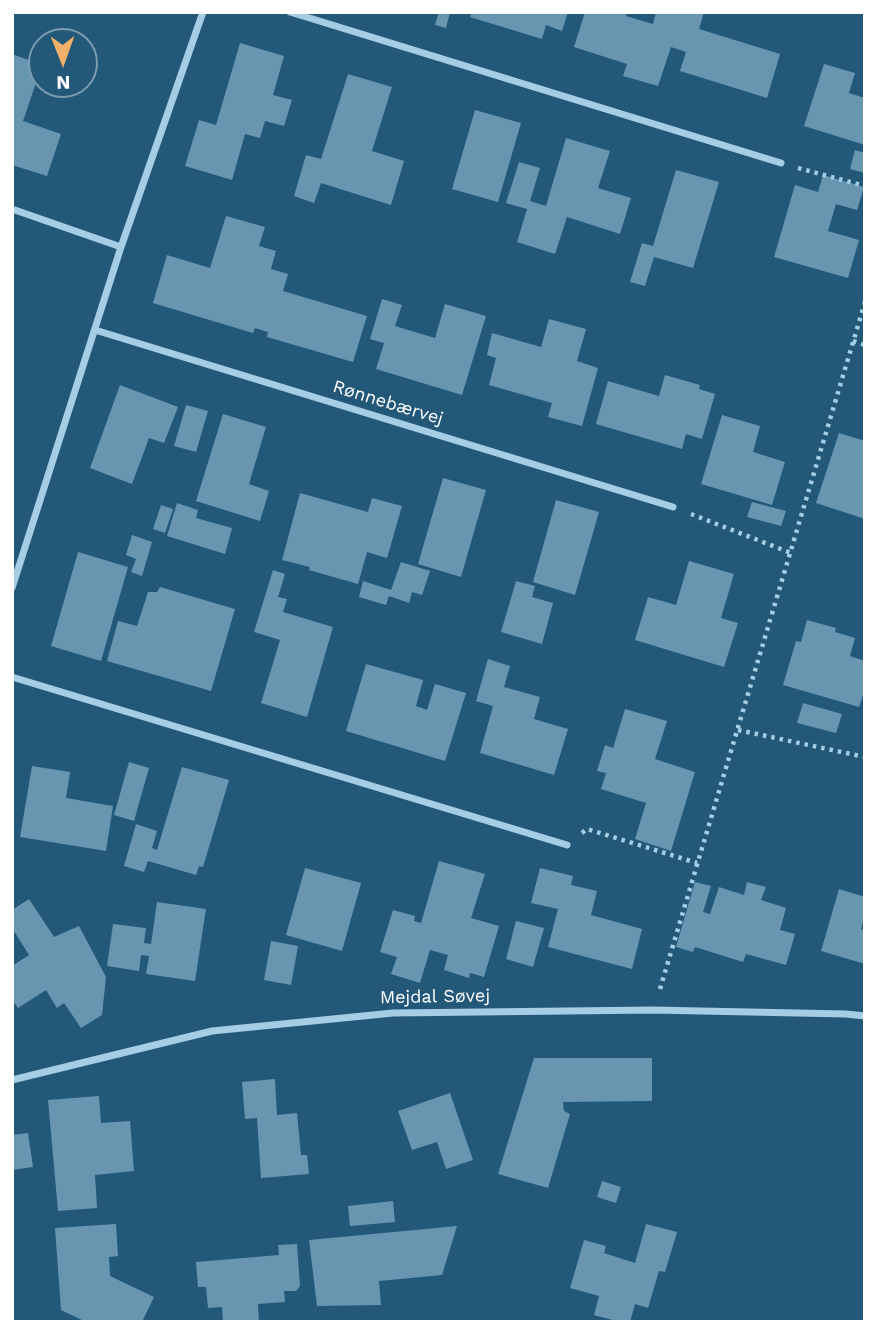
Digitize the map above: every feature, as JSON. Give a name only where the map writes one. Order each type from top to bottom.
[{"type":"street","points":[[12,588],[121,247],[203,12]]},
{"type":"street","points":[[290,12],[781,163]]},
{"type":"street","points":[[12,209],[121,247]]},
{"type":"street","name":"Rønnebærvej","points":[[95,330],[673,506]]},
{"type":"street","points":[[12,677],[567,845]]},
{"type":"street","name":"Mejdal Søvej","points":[[12,1080],[212,1031],[393,1013],[653,1010],[865,1016]]},
{"type":"path","points":[[781,163],[865,186]]},
{"type":"path","points":[[653,1010],[865,302]]},
{"type":"path","points":[[853,341],[865,345]]},
{"type":"path","points":[[673,506],[791,553]]},
{"type":"path","points":[[738,730],[865,757]]},
{"type":"path","points":[[567,845],[587,829],[697,863]]},
{"type":"building","points":[[439,12],[450,12],[446,28],[435,25]]},
{"type":"building","points":[[472,12],[568,12],[562,31],[546,25],[542,39],[470,17]]},
{"type":"building","points":[[585,12],[627,12],[626,16],[653,24],[656,12],[704,12],[699,29],[780,54],[767,98],[680,71],[686,52],[671,47],[658,86],[623,76],[627,64],[574,47]]},
{"type":"building","points":[[240,43],[284,56],[273,95],[292,100],[284,126],[265,121],[260,138],[245,134],[232,180],[185,166],[199,120],[216,125]]},
{"type":"building","points":[[12,54],[28,60],[28,98],[31,98],[23,121],[61,134],[47,176],[12,165]]},
{"type":"building","points":[[824,64],[855,73],[849,93],[865,98],[865,145],[804,126]]},
{"type":"building","points":[[348,74],[392,87],[372,151],[404,161],[391,205],[321,183],[314,203],[294,196],[306,155],[321,159]]},
{"type":"building","points":[[475,110],[521,123],[498,202],[452,189]]},
{"type":"building","points":[[566,138],[610,151],[598,188],[631,198],[620,234],[567,217],[555,254],[517,242],[527,209],[506,203],[519,162],[540,168],[530,201],[546,206]]},
{"type":"building","points":[[855,150],[865,153],[865,173],[850,169]]},
{"type":"building","points":[[676,170],[719,182],[693,268],[654,257],[645,286],[630,282],[642,243],[653,246]]},
{"type":"building","points":[[823,175],[864,187],[857,210],[836,204],[828,231],[859,240],[848,278],[774,257],[795,185],[818,192]]},
{"type":"building","points":[[226,216],[265,227],[259,246],[276,251],[271,269],[288,274],[283,291],[367,316],[353,362],[267,337],[268,332],[255,328],[253,333],[153,303],[167,255],[210,268]]},
{"type":"building","points":[[382,299],[402,305],[395,326],[435,338],[445,304],[486,316],[462,395],[376,369],[384,343],[370,339]]},
{"type":"building","points":[[549,319],[586,329],[577,361],[598,368],[582,426],[548,417],[552,403],[489,385],[496,358],[487,355],[492,333],[541,347]]},
{"type":"building","points":[[665,375],[700,385],[699,389],[715,394],[702,439],[686,434],[682,449],[596,424],[608,381],[659,396]]},
{"type":"building","points":[[120,385],[178,407],[164,443],[149,438],[132,484],[90,468]]},
{"type":"building","points":[[186,405],[208,411],[196,452],[174,446]]},
{"type":"building","points":[[223,414],[266,427],[249,484],[269,491],[260,521],[196,501]]},
{"type":"building","points":[[722,415],[760,426],[753,452],[785,462],[772,505],[701,484]]},
{"type":"building","points":[[839,433],[865,441],[865,519],[816,503]]},
{"type":"building","points":[[443,478],[486,490],[461,577],[418,564]]},
{"type":"building","points":[[300,493],[368,512],[372,498],[402,506],[387,558],[367,552],[358,584],[282,560]]},
{"type":"building","points":[[556,500],[599,512],[575,595],[533,582]]},
{"type":"building","points":[[752,502],[786,511],[781,526],[747,517]]},
{"type":"building","points":[[177,503],[198,510],[196,518],[232,528],[225,554],[167,536]]},
{"type":"building","points":[[161,505],[173,509],[165,533],[153,529]]},
{"type":"building","points":[[132,535],[152,542],[142,576],[131,572],[136,559],[126,555]]},
{"type":"building","points":[[78,552],[128,567],[101,661],[51,646]]},
{"type":"building","points":[[689,561],[734,574],[721,618],[738,623],[724,667],[635,640],[648,597],[676,605]]},
{"type":"building","points":[[401,562],[430,571],[422,595],[412,592],[409,603],[389,596],[386,605],[359,597],[363,581],[391,590]]},
{"type":"building","points":[[273,570],[285,574],[278,597],[287,599],[283,612],[333,627],[307,717],[261,703],[280,640],[254,632]]},
{"type":"building","points":[[516,581],[535,586],[532,597],[553,603],[542,644],[501,632]]},
{"type":"building","points":[[160,587],[235,609],[211,691],[107,661],[118,621],[137,626],[148,592],[157,592]]},
{"type":"building","points":[[807,620],[836,628],[835,632],[855,638],[850,656],[865,661],[865,689],[859,707],[783,685],[796,641],[801,642]]},
{"type":"building","points":[[488,659],[510,666],[504,687],[540,697],[534,719],[568,729],[554,775],[480,753],[493,706],[476,701]]},
{"type":"building","points":[[366,664],[423,680],[416,706],[427,710],[435,684],[466,693],[445,761],[346,731]]},
{"type":"building","points":[[803,703],[842,714],[836,733],[797,723]]},
{"type":"building","points":[[625,709],[667,721],[655,759],[695,772],[671,851],[635,839],[646,803],[601,789],[606,773],[597,771],[605,745],[613,748]]},
{"type":"building","points":[[129,762],[149,768],[134,821],[114,815]]},
{"type":"building","points":[[32,766],[70,772],[66,798],[113,806],[106,851],[20,837]]},
{"type":"building","points":[[182,767],[229,780],[203,867],[199,866],[196,875],[148,861],[144,872],[124,866],[136,824],[157,831],[152,848],[157,850]]},
{"type":"building","points":[[439,861],[485,874],[471,918],[499,926],[484,977],[470,973],[469,978],[444,970],[448,955],[430,950],[420,983],[391,974],[397,957],[380,952],[393,910],[415,916],[414,921],[421,923]]},
{"type":"building","points":[[305,868],[361,883],[342,951],[286,935]]},
{"type":"building","points":[[540,868],[573,876],[571,885],[597,891],[591,915],[642,929],[632,969],[548,947],[558,909],[531,903]]},
{"type":"building","points":[[695,882],[711,886],[703,912],[710,914],[719,887],[744,895],[747,882],[766,887],[761,900],[786,908],[780,930],[795,934],[786,965],[746,954],[743,962],[695,947],[693,952],[676,947]]},
{"type":"building","points":[[839,889],[865,897],[865,916],[861,929],[865,930],[865,964],[821,951]]},
{"type":"building","points":[[29,899],[54,937],[79,926],[106,977],[102,1015],[81,1028],[64,1003],[57,1008],[46,990],[18,1008],[12,1000],[12,966],[29,955],[12,928],[12,910]]},
{"type":"building","points":[[157,902],[206,909],[195,981],[146,974],[149,956],[141,955],[139,971],[107,966],[113,924],[146,928],[144,943],[151,944]]},
{"type":"building","points":[[516,921],[544,928],[533,967],[506,959]]},
{"type":"building","points":[[271,941],[298,946],[291,985],[264,980]]},
{"type":"building","points":[[534,1058],[652,1058],[652,1101],[563,1102],[564,1111],[570,1114],[548,1188],[498,1174]]},
{"type":"building","points":[[275,1079],[277,1115],[297,1113],[301,1155],[307,1155],[309,1174],[261,1178],[257,1118],[245,1119],[242,1082]]},
{"type":"building","points":[[450,1093],[473,1160],[446,1169],[437,1142],[412,1150],[398,1111]]},
{"type":"building","points":[[99,1096],[101,1123],[130,1121],[134,1171],[95,1175],[97,1208],[58,1211],[48,1100]]},
{"type":"building","points":[[28,1133],[33,1167],[12,1170],[12,1135]]},
{"type":"building","points":[[602,1181],[621,1187],[616,1203],[597,1197]]},
{"type":"building","points":[[393,1201],[395,1222],[350,1226],[348,1206]]},
{"type":"building","points":[[116,1224],[118,1256],[109,1257],[110,1276],[154,1297],[142,1322],[86,1322],[61,1310],[55,1228]]},
{"type":"building","points":[[646,1224],[677,1232],[665,1272],[659,1271],[648,1308],[635,1304],[630,1322],[594,1315],[599,1296],[570,1288],[584,1240],[606,1246],[604,1253],[635,1263]]},
{"type":"building","points":[[457,1226],[442,1275],[379,1281],[381,1305],[317,1306],[309,1240]]},
{"type":"building","points":[[297,1244],[300,1286],[296,1291],[284,1291],[285,1302],[258,1304],[259,1322],[223,1322],[222,1307],[208,1308],[206,1287],[198,1287],[196,1262],[279,1255],[278,1245]]}]
